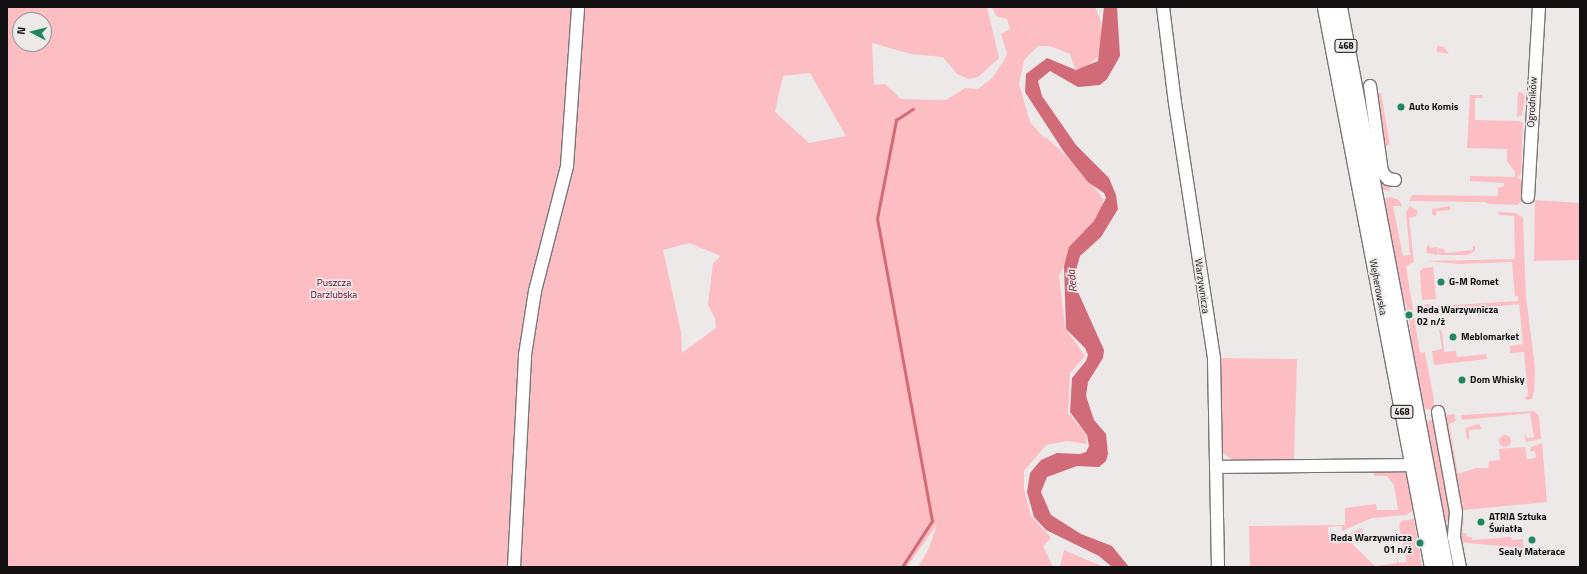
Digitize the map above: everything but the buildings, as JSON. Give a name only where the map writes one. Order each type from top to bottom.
[{"type":"main road","name":"Wejherowska","points":[[1325,7],[1432,567]]},
{"type":"main road","name":"Wejherowska","points":[[1339,7],[1445,567]]},
{"type":"street","points":[[514,567],[525,355],[535,291],[567,166],[578,7]]},
{"type":"street","name":"Warzywnicza","points":[[1163,7],[1175,103],[1214,359],[1218,567]]},
{"type":"street","name":"Ogrodników","points":[[1528,197],[1539,7]]},
{"type":"street","points":[[1370,86],[1382,172],[1388,180],[1395,180]]},
{"type":"street","points":[[1438,412],[1456,512],[1454,537],[1460,567]]},
{"type":"street","points":[[1216,467],[1412,465]]},
{"type":"green space","name":"Puszcza Darżlubska","points":[[7,7],[987,7],[999,58],[978,77],[969,79],[957,74],[943,57],[911,54],[872,43],[874,85],[885,84],[901,99],[946,100],[965,88],[978,89],[992,78],[1007,54],[1001,34],[1010,29],[1007,19],[996,16],[992,7],[1095,7],[1101,22],[1103,46],[1098,57],[1081,71],[1075,68],[1070,54],[1050,46],[1038,46],[1024,60],[1019,84],[1030,122],[1044,138],[1046,137],[1083,172],[1103,199],[1103,212],[1096,224],[1082,235],[1059,275],[1065,328],[1085,356],[1070,373],[1068,413],[1086,434],[1087,444],[1067,441],[1046,445],[1024,471],[1024,489],[1031,516],[1051,538],[1043,546],[1053,567],[918,567],[929,548],[937,524],[907,567],[7,567]],"holes":[[[810,73],[846,136],[809,143],[775,112],[783,76]],[[689,243],[721,256],[713,263],[708,305],[715,318],[716,328],[682,353],[681,332],[663,250]]]},
{"type":"green space","points":[[1437,46],[1444,47],[1449,54],[1437,52]]},
{"type":"green space","points":[[1365,92],[1381,93],[1390,145],[1382,145],[1390,191],[1380,189],[1363,96]]},
{"type":"green space","points":[[1518,92],[1523,93],[1525,97],[1522,115],[1517,117]]},
{"type":"green space","points":[[1470,95],[1482,95],[1483,98],[1475,98],[1475,120],[1519,121],[1523,123],[1521,173],[1517,178],[1523,180],[1523,200],[1517,205],[1489,204],[1485,202],[1409,201],[1412,195],[1498,196],[1498,188],[1504,186],[1504,183],[1470,181],[1470,176],[1515,177],[1515,172],[1507,161],[1507,149],[1467,148]]},
{"type":"green space","points":[[1391,197],[1399,200],[1402,206],[1393,206],[1403,256],[1410,255],[1406,212],[1410,206],[1418,211],[1416,216],[1409,218],[1414,262],[1406,266],[1420,353],[1425,352],[1434,400],[1433,408],[1429,410],[1422,407],[1410,350],[1412,350],[1406,304],[1399,295],[1383,205],[1385,199]]},
{"type":"green space","points":[[1535,200],[1580,203],[1580,260],[1534,261]]},
{"type":"green space","points":[[1450,206],[1450,210],[1436,211],[1436,216],[1432,214],[1432,209]]},
{"type":"green space","points":[[1497,213],[1516,213],[1523,218],[1526,297],[1535,368],[1534,392],[1532,399],[1527,400],[1524,397],[1528,396],[1524,352],[1510,353],[1510,346],[1523,344],[1519,304],[1434,313],[1437,303],[1437,306],[1518,301],[1518,296],[1515,296],[1512,262],[1460,264],[1427,261],[1515,259],[1514,216],[1500,215]]},
{"type":"green space","points":[[1429,244],[1430,248],[1437,247],[1438,255],[1427,253],[1426,248]]},
{"type":"green space","points":[[1473,246],[1475,246],[1475,251],[1467,255],[1439,255],[1438,248],[1444,249],[1445,253],[1473,250]]},
{"type":"green space","points":[[1433,267],[1436,299],[1422,300],[1420,271],[1423,268]]},
{"type":"green space","points":[[1426,304],[1430,304],[1432,305],[1432,313],[1426,314],[1423,311],[1423,307]]},
{"type":"green space","points":[[1439,329],[1442,331],[1444,352],[1456,351],[1457,357],[1486,354],[1487,359],[1434,365],[1432,351],[1442,349]]},
{"type":"green space","points":[[1217,358],[1297,359],[1294,459],[1233,460],[1217,449]]},
{"type":"green space","points":[[1534,411],[1539,416],[1541,439],[1526,442],[1524,433],[1527,438],[1534,437],[1530,413],[1462,420],[1461,415]]},
{"type":"green space","points":[[1454,414],[1456,421],[1449,424],[1458,474],[1476,468],[1488,468],[1489,461],[1500,460],[1499,449],[1525,447],[1527,459],[1531,459],[1536,457],[1535,451],[1530,451],[1531,447],[1542,443],[1547,502],[1464,510],[1462,514],[1464,526],[1460,525],[1458,508],[1464,503],[1458,502],[1443,419],[1447,415]]},
{"type":"green space","points":[[1433,419],[1435,421],[1453,507],[1447,523],[1442,520],[1425,428],[1428,421]]},
{"type":"green space","points":[[1479,424],[1482,429],[1469,430],[1469,440],[1467,439],[1465,428]]},
{"type":"green space","points":[[1505,435],[1509,437],[1511,441],[1509,445],[1505,447],[1501,445],[1499,441],[1501,437]]},
{"type":"green space","points":[[1374,468],[1406,471],[1413,511],[1406,515],[1372,518],[1342,531],[1342,526],[1328,527],[1328,535],[1345,535],[1334,541],[1336,544],[1351,533],[1362,528],[1361,533],[1353,534],[1348,540],[1375,566],[1397,563],[1396,549],[1398,563],[1407,562],[1399,526],[1401,521],[1414,519],[1422,567],[1250,567],[1249,526],[1345,525],[1345,508],[1376,504],[1377,510],[1398,510],[1394,485],[1387,476],[1374,476]]},
{"type":"green space","points":[[1458,533],[1466,533],[1467,537],[1472,537],[1472,540],[1511,537],[1512,540],[1523,539],[1523,545],[1535,549],[1457,542],[1462,566],[1467,566],[1461,567],[1455,536]]},
{"type":"green space","points":[[1064,550],[1104,567],[1060,567]]},
{"type":"water","name":"Reda","points":[[1104,7],[1117,7],[1120,56],[1107,79],[1100,85],[1078,87],[1050,71],[1038,81],[1042,96],[1076,145],[1109,178],[1116,195],[1118,209],[1101,237],[1080,256],[1076,270],[1078,292],[1104,350],[1103,358],[1088,382],[1086,396],[1094,420],[1106,434],[1108,454],[1106,461],[1099,467],[1077,466],[1047,477],[1041,492],[1051,515],[1081,534],[1112,546],[1129,567],[1112,567],[1099,556],[1046,530],[1034,517],[1027,492],[1030,473],[1041,460],[1057,453],[1080,454],[1086,452],[1089,446],[1087,435],[1070,412],[1072,378],[1086,361],[1088,355],[1085,348],[1066,329],[1064,266],[1069,247],[1094,221],[1106,198],[1104,193],[1088,182],[1064,152],[1025,92],[1026,74],[1047,58],[1076,70],[1098,61]]},
{"type":"waterway","points":[[902,567],[932,521],[877,219],[896,120],[913,109]]},
{"type":"place","name":"Auto Komis","points":[[1401,107]]},
{"type":"place","name":"G-M Romet","points":[[1441,282]]},
{"type":"place","name":"Reda Warzywnicza 02 n/ż","points":[[1409,315]]},
{"type":"place","name":"Meblomarket","points":[[1453,337]]},
{"type":"place","name":"Dom Whisky","points":[[1462,380]]},
{"type":"place","name":"ATRIA Sztuka Światła","points":[[1481,522]]},
{"type":"place","name":"Sealy Materace","points":[[1532,540]]},
{"type":"place","name":"Reda Warzywnicza 01 n/ż","points":[[1420,543]]}]
